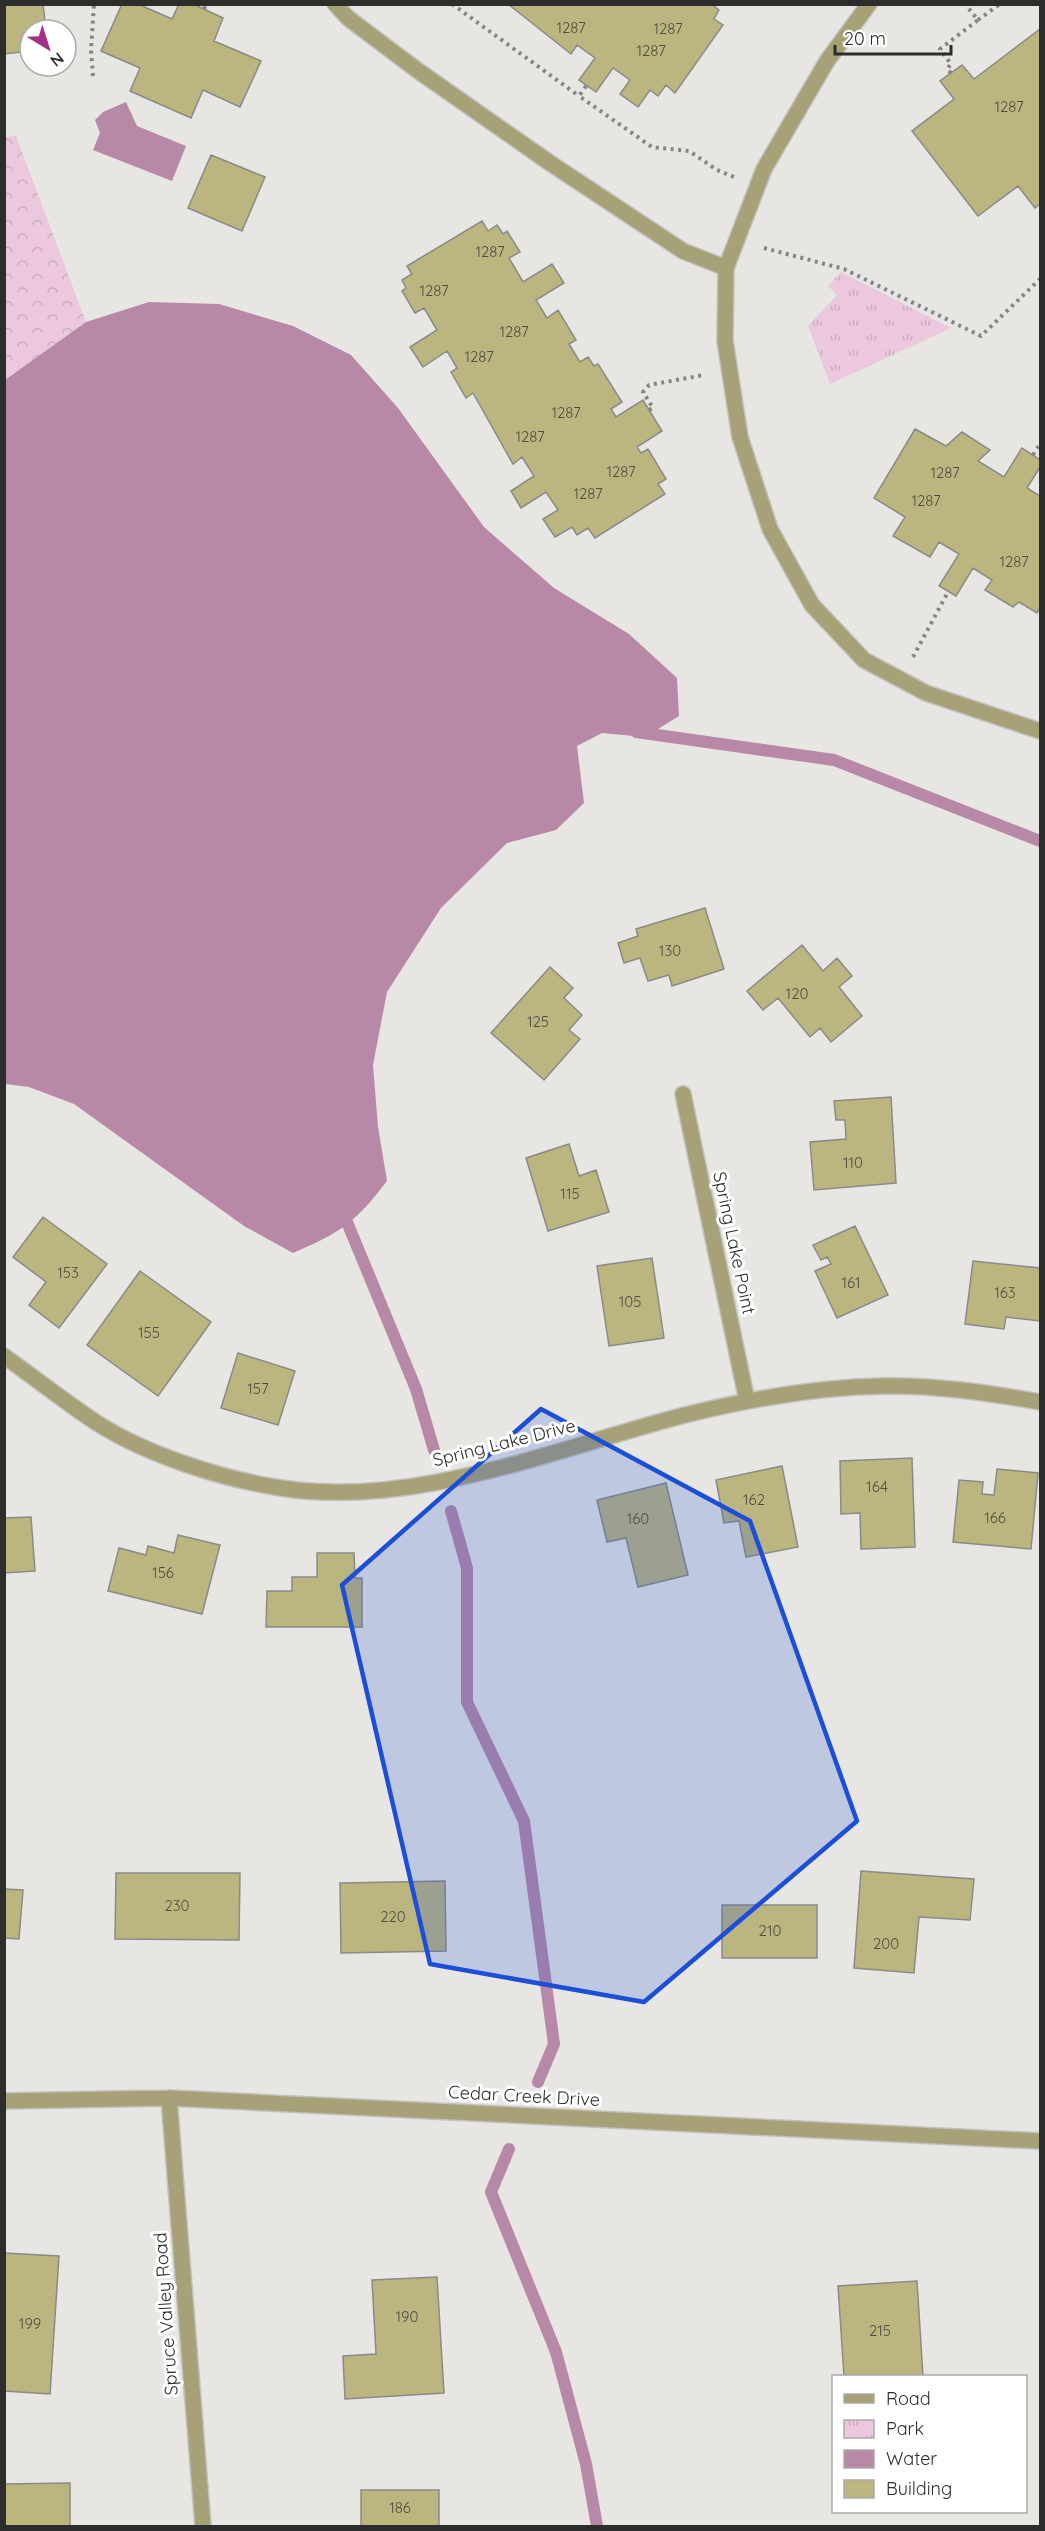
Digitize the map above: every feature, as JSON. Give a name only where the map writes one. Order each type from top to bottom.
[{"type":"street","points":[[335,4],[348,18],[417,70],[550,163],[683,251],[726,268]]},
{"type":"street","points":[[869,4],[827,61],[764,169],[726,268],[725,341],[740,437],[770,529],[812,605],[864,660],[926,693],[1041,730]]},
{"type":"street","name":"Spring Lake Point","points":[[683,1094],[747,1401]]},
{"type":"street","name":"Spring Lake Drive","points":[[6,1360],[99,1424],[161,1454],[217,1474],[271,1486],[344,1492],[412,1486],[465,1476],[685,1415],[747,1401],[813,1391],[885,1386],[970,1390],[1041,1402]]},
{"type":"street","name":"Cedar Creek Drive","points":[[4,2101],[169,2098],[1041,2141]]},
{"type":"street","name":"Spruce Valley Road","points":[[169,2098],[203,2526]]},
{"type":"path","points":[[93,76],[91,50],[94,4]]},
{"type":"path","points":[[452,4],[652,147],[689,151],[717,170]]},
{"type":"path","points":[[965,4],[978,20]]},
{"type":"path","points":[[951,73],[946,69],[951,64],[940,49],[999,5]]},
{"type":"path","points":[[579,96],[586,86]]},
{"type":"path","points":[[766,249],[844,269],[981,336],[1041,279]]},
{"type":"path","points":[[649,410],[653,408],[643,392],[649,385],[730,370]]},
{"type":"path","points":[[1032,455],[1041,444]]},
{"type":"path","points":[[926,635],[948,592]]},
{"type":"highlighted area","points":[[541,1409],[750,1521],[857,1821],[644,2002],[430,1964],[342,1585]]},
{"type":"green space","points":[[16,136],[86,322],[5,380],[5,137]]},
{"type":"green space","points":[[841,272],[951,328],[830,384],[808,326],[837,295],[828,286]]},
{"type":"water","points":[[126,102],[137,126],[186,146],[172,181],[93,150],[100,133],[95,120],[103,112]]},
{"type":"water","points":[[149,302],[219,304],[293,326],[351,355],[398,408],[484,527],[554,588],[629,634],[677,678],[679,716],[645,737],[602,733],[577,746],[584,803],[556,830],[507,843],[441,908],[387,992],[373,1065],[378,1127],[387,1181],[366,1207],[346,1225],[293,1253],[244,1226],[74,1104],[29,1087],[5,1084],[5,380],[86,322]]},
{"type":"building","points":[[4,4],[43,4],[45,18],[18,18],[18,52],[4,54]]},
{"type":"building","points":[[122,4],[138,4],[172,19],[179,4],[193,4],[223,18],[214,41],[261,61],[240,107],[203,90],[191,118],[130,91],[140,68],[101,51]]},
{"type":"building","points":[[508,4],[711,4],[719,10],[714,19],[723,25],[675,93],[666,85],[658,96],[650,90],[638,107],[620,94],[630,80],[613,68],[596,92],[579,80],[595,58],[577,45],[571,54]]},
{"type":"building","points":[[1040,29],[1040,204],[1035,208],[1018,186],[978,216],[912,131],[954,99],[940,81],[962,65],[974,79]]},
{"type":"building","points":[[211,155],[265,177],[242,231],[188,208]]},
{"type":"building","points":[[482,221],[488,231],[497,225],[503,234],[507,231],[520,252],[509,258],[523,282],[552,264],[564,283],[536,300],[547,318],[558,310],[576,340],[569,344],[580,362],[588,357],[594,366],[598,364],[622,402],[611,409],[616,417],[643,400],[662,431],[637,447],[641,453],[648,449],[666,479],[658,484],[665,494],[595,538],[588,528],[577,535],[572,527],[555,537],[543,519],[558,510],[546,492],[521,508],[511,491],[534,476],[522,457],[513,464],[473,393],[466,398],[451,372],[457,368],[447,351],[423,367],[410,347],[437,330],[424,308],[415,313],[402,291],[406,288],[402,280],[412,274],[407,266]]},
{"type":"building","points":[[915,429],[946,446],[962,432],[990,450],[978,461],[1004,477],[1022,448],[1040,460],[1040,467],[1027,488],[1040,496],[1040,607],[1037,613],[1019,602],[1013,607],[985,590],[992,580],[973,568],[956,596],[939,586],[959,554],[939,542],[930,557],[893,536],[905,517],[874,498]]},
{"type":"building","points":[[705,908],[724,969],[672,986],[669,975],[648,981],[640,958],[624,963],[618,943],[638,936],[636,929]]},
{"type":"building","points":[[802,945],[823,971],[837,958],[852,976],[839,987],[862,1016],[831,1042],[820,1028],[810,1037],[778,998],[763,1010],[747,991]]},
{"type":"building","points":[[550,967],[573,988],[564,998],[582,1015],[569,1030],[580,1039],[544,1080],[491,1033]]},
{"type":"building","points":[[891,1097],[896,1183],[814,1190],[810,1142],[846,1139],[845,1120],[836,1120],[834,1101]]},
{"type":"building","points":[[569,1144],[579,1176],[596,1170],[609,1212],[548,1231],[526,1158]]},
{"type":"building","points":[[43,1217],[107,1264],[59,1328],[29,1305],[46,1282],[13,1257]]},
{"type":"building","points":[[855,1226],[888,1295],[837,1318],[815,1271],[831,1264],[827,1257],[821,1260],[813,1245]]},
{"type":"building","points":[[652,1258],[664,1338],[609,1346],[597,1266]]},
{"type":"building","points":[[973,1261],[1040,1268],[1040,1321],[1006,1317],[1004,1329],[965,1324]]},
{"type":"building","points":[[140,1271],[211,1322],[158,1396],[87,1345]]},
{"type":"building","points":[[238,1353],[295,1371],[278,1425],[221,1408]]},
{"type":"building","points":[[912,1458],[915,1547],[861,1549],[860,1513],[841,1514],[840,1461]]},
{"type":"building","points":[[782,1466],[798,1547],[746,1557],[739,1521],[724,1523],[716,1480]]},
{"type":"building","points":[[997,1469],[1038,1473],[1031,1549],[953,1542],[959,1480],[983,1482],[982,1494],[994,1495]]},
{"type":"building","points":[[666,1483],[688,1575],[638,1587],[626,1538],[607,1542],[597,1500]]},
{"type":"building","points":[[31,1517],[35,1571],[4,1573],[4,1518]]},
{"type":"building","points":[[178,1535],[220,1545],[202,1614],[108,1591],[119,1548],[146,1555],[148,1546],[174,1553]]},
{"type":"building","points":[[317,1553],[354,1553],[355,1578],[362,1578],[362,1627],[266,1627],[267,1591],[292,1591],[292,1577],[317,1577]]},
{"type":"building","points":[[861,1871],[974,1879],[970,1920],[919,1917],[914,1973],[854,1968]]},
{"type":"building","points":[[116,1873],[240,1873],[239,1940],[115,1939]]},
{"type":"building","points":[[445,1881],[446,1951],[341,1953],[340,1883]]},
{"type":"building","points":[[4,1889],[23,1890],[19,1939],[4,1938]]},
{"type":"building","points":[[722,1905],[817,1905],[817,1958],[722,1958]]},
{"type":"building","points":[[4,2253],[59,2256],[50,2394],[4,2391]]},
{"type":"building","points":[[437,2277],[444,2393],[345,2399],[343,2356],[376,2354],[372,2280]]},
{"type":"building","points":[[917,2281],[923,2375],[844,2375],[838,2286]]},
{"type":"building","points":[[70,2483],[70,2526],[4,2526],[4,2484]]},
{"type":"building","points":[[361,2490],[439,2490],[439,2526],[361,2526]]},
{"type":"waterway","points":[[636,732],[834,760],[1040,841]]},
{"type":"waterway","points":[[342,1210],[416,1389],[434,1450]]},
{"type":"waterway","points":[[451,1511],[467,1568],[467,1702],[524,1821],[554,2044],[538,2082]]},
{"type":"waterway","points":[[509,2149],[491,2192],[556,2352],[586,2464],[597,2526]]}]
